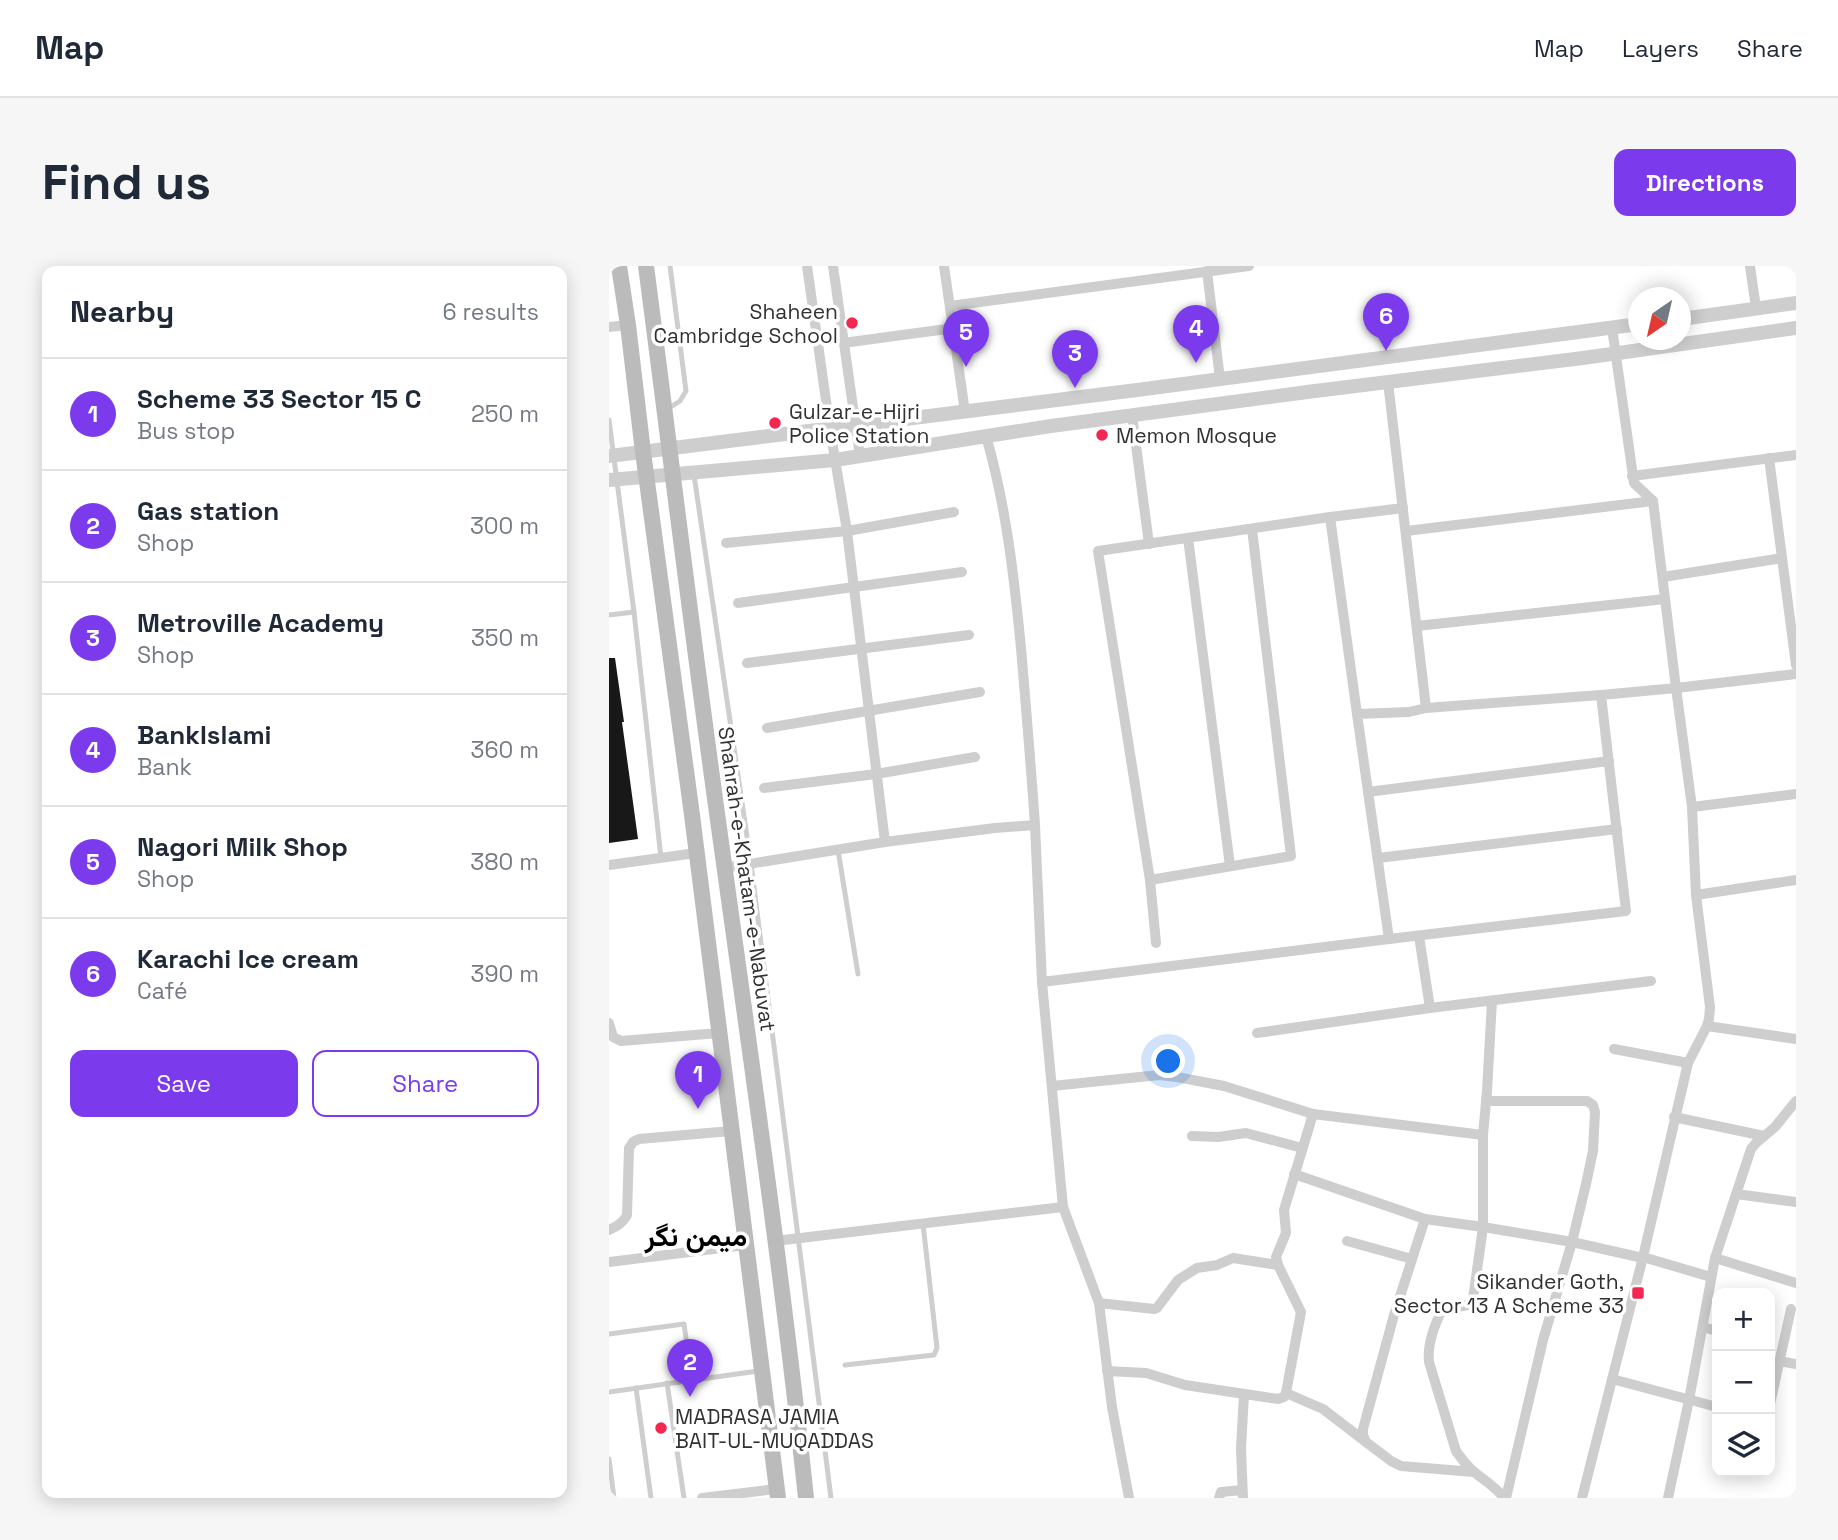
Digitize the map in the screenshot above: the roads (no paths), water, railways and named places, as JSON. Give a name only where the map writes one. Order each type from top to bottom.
[{"type":"main road","points":[[619,266],[777,1494]]},
{"type":"main road","name":"Shahrah-e-Khatam-e-Nabuvat","points":[[646,266],[702,708],[793,1368],[806,1498]]},
{"type":"street","points":[[807,266],[829,429],[847,531],[885,842]]},
{"type":"street","points":[[833,266],[860,456]]},
{"type":"street","points":[[944,266],[965,412]]},
{"type":"street","points":[[950,306],[1249,266]]},
{"type":"street","points":[[1750,266],[1756,309]]},
{"type":"street","points":[[1207,271],[1220,379]]},
{"type":"street","points":[[1691,317],[1796,303]]},
{"type":"street","points":[[609,327],[628,325]]},
{"type":"street","points":[[611,455],[1628,326]]},
{"type":"street","points":[[843,343],[954,328]]},
{"type":"street","points":[[1582,1498],[1643,1258],[1688,1063],[1707,1026],[1710,1007],[1696,895],[1692,807],[1653,500],[1634,483],[1632,475],[1612,328]]},
{"type":"street","points":[[613,480],[835,460],[1132,415],[1616,354],[1796,328]]},
{"type":"street","points":[[1388,382],[1426,708]]},
{"type":"street","points":[[1132,415],[1149,544]]},
{"type":"street","points":[[986,436],[1005,519],[1016,601],[1030,746],[1042,982],[1063,1207],[1099,1303],[1107,1371],[1129,1498]]},
{"type":"street","points":[[1632,475],[1796,455]]},
{"type":"street","points":[[1769,458],[1796,665]]},
{"type":"street","points":[[1406,531],[1653,500]]},
{"type":"street","points":[[1156,943],[1150,880],[1098,551],[1403,508]]},
{"type":"street","points":[[726,543],[847,531],[954,512]]},
{"type":"street","points":[[1331,517],[1389,939]]},
{"type":"street","points":[[1150,880],[1291,856],[1252,529]]},
{"type":"street","points":[[1188,538],[1230,866]]},
{"type":"street","points":[[1663,577],[1782,558]]},
{"type":"street","points":[[738,603],[961,572]]},
{"type":"street","points":[[1417,626],[1665,599]]},
{"type":"street","points":[[747,663],[969,635]]},
{"type":"street","points":[[1357,714],[1601,695],[1796,674]]},
{"type":"street","points":[[767,728],[980,692]]},
{"type":"street","points":[[1042,982],[1626,911],[1601,695]]},
{"type":"street","points":[[764,788],[876,774],[975,757]]},
{"type":"street","points":[[1368,792],[1609,761]]},
{"type":"street","points":[[1692,807],[1796,794]]},
{"type":"street","points":[[724,868],[885,842],[1035,825]]},
{"type":"street","points":[[1378,859],[1616,829]]},
{"type":"street","points":[[609,864],[696,853]]},
{"type":"street","points":[[1696,895],[1796,880]]},
{"type":"street","points":[[1419,936],[1430,1008]]},
{"type":"street","points":[[1257,1033],[1430,1008],[1651,981]]},
{"type":"street","points":[[1492,1001],[1483,1135],[1483,1227],[1473,1299],[1468,1305],[1442,1310],[1429,1343],[1428,1354],[1456,1451],[1474,1472],[1505,1498]]},
{"type":"street","points":[[609,1023],[613,1037],[621,1041],[719,1033]]},
{"type":"street","points":[[1707,1026],[1796,1039]]},
{"type":"street","points":[[1614,1049],[1688,1063]]},
{"type":"street","points":[[1052,1086],[1168,1076],[1224,1086],[1313,1114],[1483,1135]]},
{"type":"street","points":[[1486,1101],[1587,1101],[1593,1105],[1595,1112],[1593,1151],[1572,1242],[1543,1340],[1505,1498]]},
{"type":"street","points":[[1668,1498],[1715,1258],[1751,1149],[1775,1127],[1796,1101]]},
{"type":"street","points":[[1107,1371],[1146,1373],[1185,1385],[1282,1399],[1286,1393],[1301,1312],[1278,1265],[1277,1252],[1286,1233],[1284,1210],[1313,1114]]},
{"type":"street","points":[[1674,1117],[1764,1136]]},
{"type":"street","points":[[609,1230],[625,1220],[627,1215],[629,1147],[633,1142],[639,1139],[731,1131]]},
{"type":"street","points":[[1192,1136],[1218,1137],[1246,1133],[1302,1148]]},
{"type":"street","points":[[1294,1174],[1425,1219],[1572,1242],[1711,1277]]},
{"type":"street","points":[[1736,1195],[1796,1202]]},
{"type":"street","points":[[775,1241],[1063,1207]]},
{"type":"street","points":[[1366,1442],[1363,1429],[1394,1315],[1425,1219]]},
{"type":"street","points":[[1347,1241],[1412,1259]]},
{"type":"street","points":[[609,1262],[746,1245]]},
{"type":"street","points":[[1099,1303],[1154,1309],[1178,1280],[1197,1268],[1217,1265],[1233,1258],[1278,1265]]},
{"type":"street","points":[[1715,1258],[1796,1283]]},
{"type":"street","points":[[1775,1380],[1791,1309]]},
{"type":"street","points":[[1703,1326],[1712,1329]]},
{"type":"street","points":[[1779,1361],[1796,1364]]},
{"type":"street","points":[[1612,1379],[1712,1406]]},
{"type":"street","points":[[1286,1393],[1324,1409],[1401,1466],[1474,1472]]},
{"type":"street","points":[[1219,1498],[1221,1492],[1243,1494],[1241,1448],[1244,1394]]},
{"type":"street","points":[[702,1498],[777,1494]]},
{"type":"lane","points":[[665,411],[680,401],[686,391],[670,266]]},
{"type":"lane","points":[[609,420],[613,480],[634,612],[661,858]]},
{"type":"lane","points":[[693,472],[751,864],[831,1498]]},
{"type":"lane","points":[[609,615],[634,612]]},
{"type":"lane","points":[[838,850],[858,974]]},
{"type":"lane","points":[[845,1365],[934,1355],[936,1352],[923,1223]]},
{"type":"lane","points":[[609,1334],[684,1324],[692,1380]]},
{"type":"lane","points":[[609,1392],[761,1370]]},
{"type":"lane","points":[[667,1383],[684,1498]]},
{"type":"lane","points":[[636,1388],[651,1498]]},
{"type":"lane","points":[[609,1458],[614,1498]]},
{"type":"place","name":"Shaheen Cambridge School","points":[[852,323]]},
{"type":"place","name":"Karachi Ice cream","points":[[1386,351]]},
{"type":"place","name":"BankIslami","points":[[1196,363]]},
{"type":"place","name":"Nagori Milk Shop","points":[[966,367]]},
{"type":"place","name":"Metroville Academy","points":[[1075,388]]},
{"type":"place","name":"Gulzar-e-Hijri Police Station","points":[[775,423]]},
{"type":"place","name":"Memon Mosque","points":[[1102,435]]},
{"type":"place","name":"Scheme 33 Sector 15 C","points":[[698,1109]]},
{"type":"place","name":"Sikander Goth, Sector 13 A Scheme 33","points":[[1638,1293]]},
{"type":"place","name":"Gas station","points":[[690,1397]]},
{"type":"place","name":"MADRASA JAMIA BAIT-UL-MUQADDAS","points":[[661,1428]]},
{"type":"district","name":"میمن نگر","points":[[696,1236]]}]
